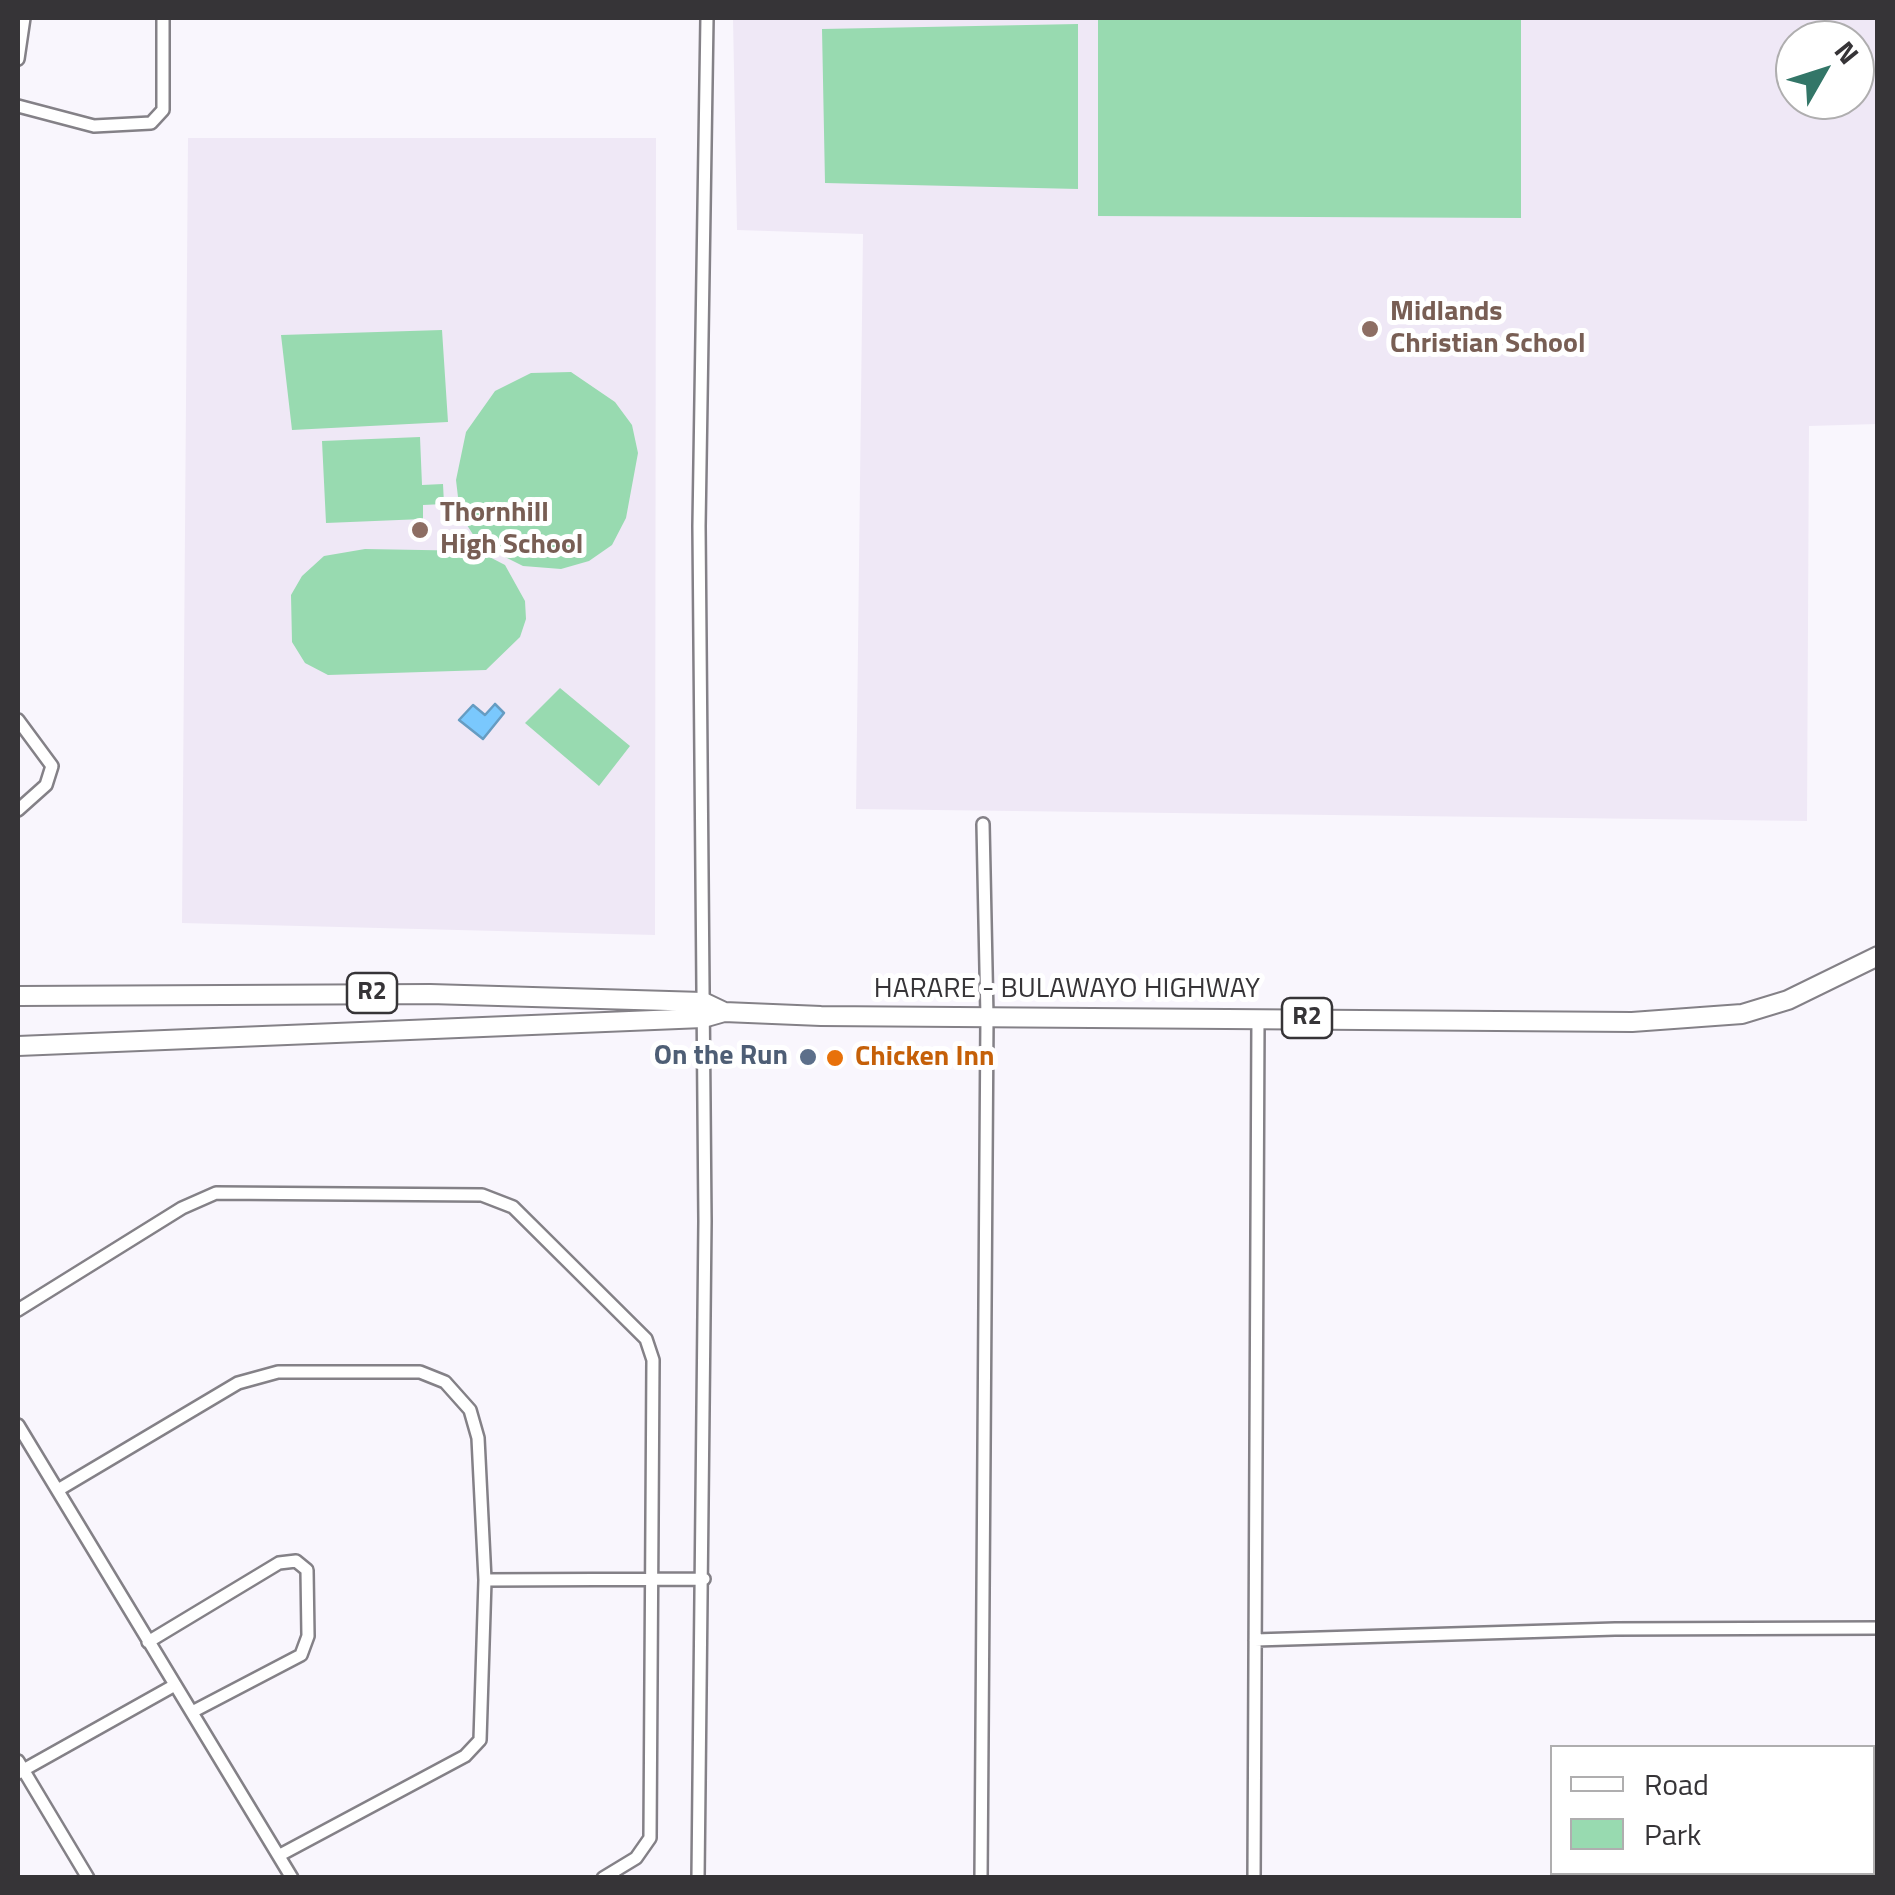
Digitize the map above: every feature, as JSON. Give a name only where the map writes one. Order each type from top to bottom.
[{"type":"highway","name":"HARARE - BULAWAYO HIGHWAY","points":[[18,996],[342,992],[724,1012],[987,1017],[1697,1019],[1742,1014],[1788,1000],[1878,956]]},
{"type":"highway","name":"HARARE - BULAWAYO HIGHWAY","points":[[18,1046],[702,1010]]},
{"type":"street","points":[[18,59],[24,18]]},
{"type":"street","points":[[18,106],[94,126],[126,128],[151,124],[162,110],[163,18]]},
{"type":"street","points":[[698,1878],[704,1579],[698,526],[707,19]]},
{"type":"street","points":[[18,720],[52,766],[46,785],[18,810]]},
{"type":"street","points":[[981,1878],[987,1017],[983,824]]},
{"type":"street","points":[[1254,1878],[1258,1018]]},
{"type":"street","points":[[18,1033],[18,1046]]},
{"type":"street","points":[[18,1310],[182,1208],[216,1193],[500,1198],[652,1350],[650,1838],[636,1858],[603,1878]]},
{"type":"street","points":[[58,1490],[256,1376],[304,1369],[420,1372],[445,1382],[470,1410],[475,1423],[485,1580],[480,1740],[465,1756],[280,1854]]},
{"type":"street","points":[[18,1425],[292,1878]]},
{"type":"street","points":[[148,1642],[280,1563],[296,1562],[307,1570],[308,1636],[301,1655],[192,1712]]},
{"type":"street","points":[[485,1580],[704,1579]]},
{"type":"street","points":[[1255,1640],[1615,1628],[1878,1628]]},
{"type":"street","points":[[88,1878],[19,1768],[175,1685]]},
{"type":"shaded area","name":"Midlands Christian School","points":[[733,18],[1877,18],[1877,424],[1809,426],[1807,821],[856,809],[863,234],[737,230]]},
{"type":"shaded area","name":"Thornhill High School","points":[[188,138],[656,138],[655,935],[182,923]]},
{"type":"green space","points":[[1098,18],[1521,18],[1521,218],[1098,216]]},
{"type":"green space","points":[[1078,24],[1078,189],[825,183],[822,29]]},
{"type":"green space","points":[[442,330],[448,422],[292,430],[281,335]]},
{"type":"green space","points":[[571,372],[615,402],[632,425],[638,453],[626,518],[612,545],[589,561],[561,569],[523,566],[479,544],[460,514],[456,480],[466,432],[495,391],[531,373]]},
{"type":"green space","points":[[420,437],[422,485],[443,484],[444,504],[423,505],[423,519],[326,523],[322,441]]},
{"type":"green space","points":[[365,549],[478,551],[505,565],[525,601],[526,619],[520,637],[486,670],[328,675],[305,663],[292,642],[291,595],[302,576],[324,556]]},
{"type":"green space","points":[[560,688],[630,746],[599,786],[525,723]]},
{"type":"water","points":[[495,704],[504,713],[483,739],[459,720],[473,705],[485,715]]},
{"type":"place","name":"Midlands Christian School","points":[[1370,329]]},
{"type":"place","name":"Thornhill High School","points":[[420,530]]},
{"type":"place","name":"On the Run","points":[[808,1057]]},
{"type":"place","name":"Chicken Inn","points":[[835,1058]]}]
